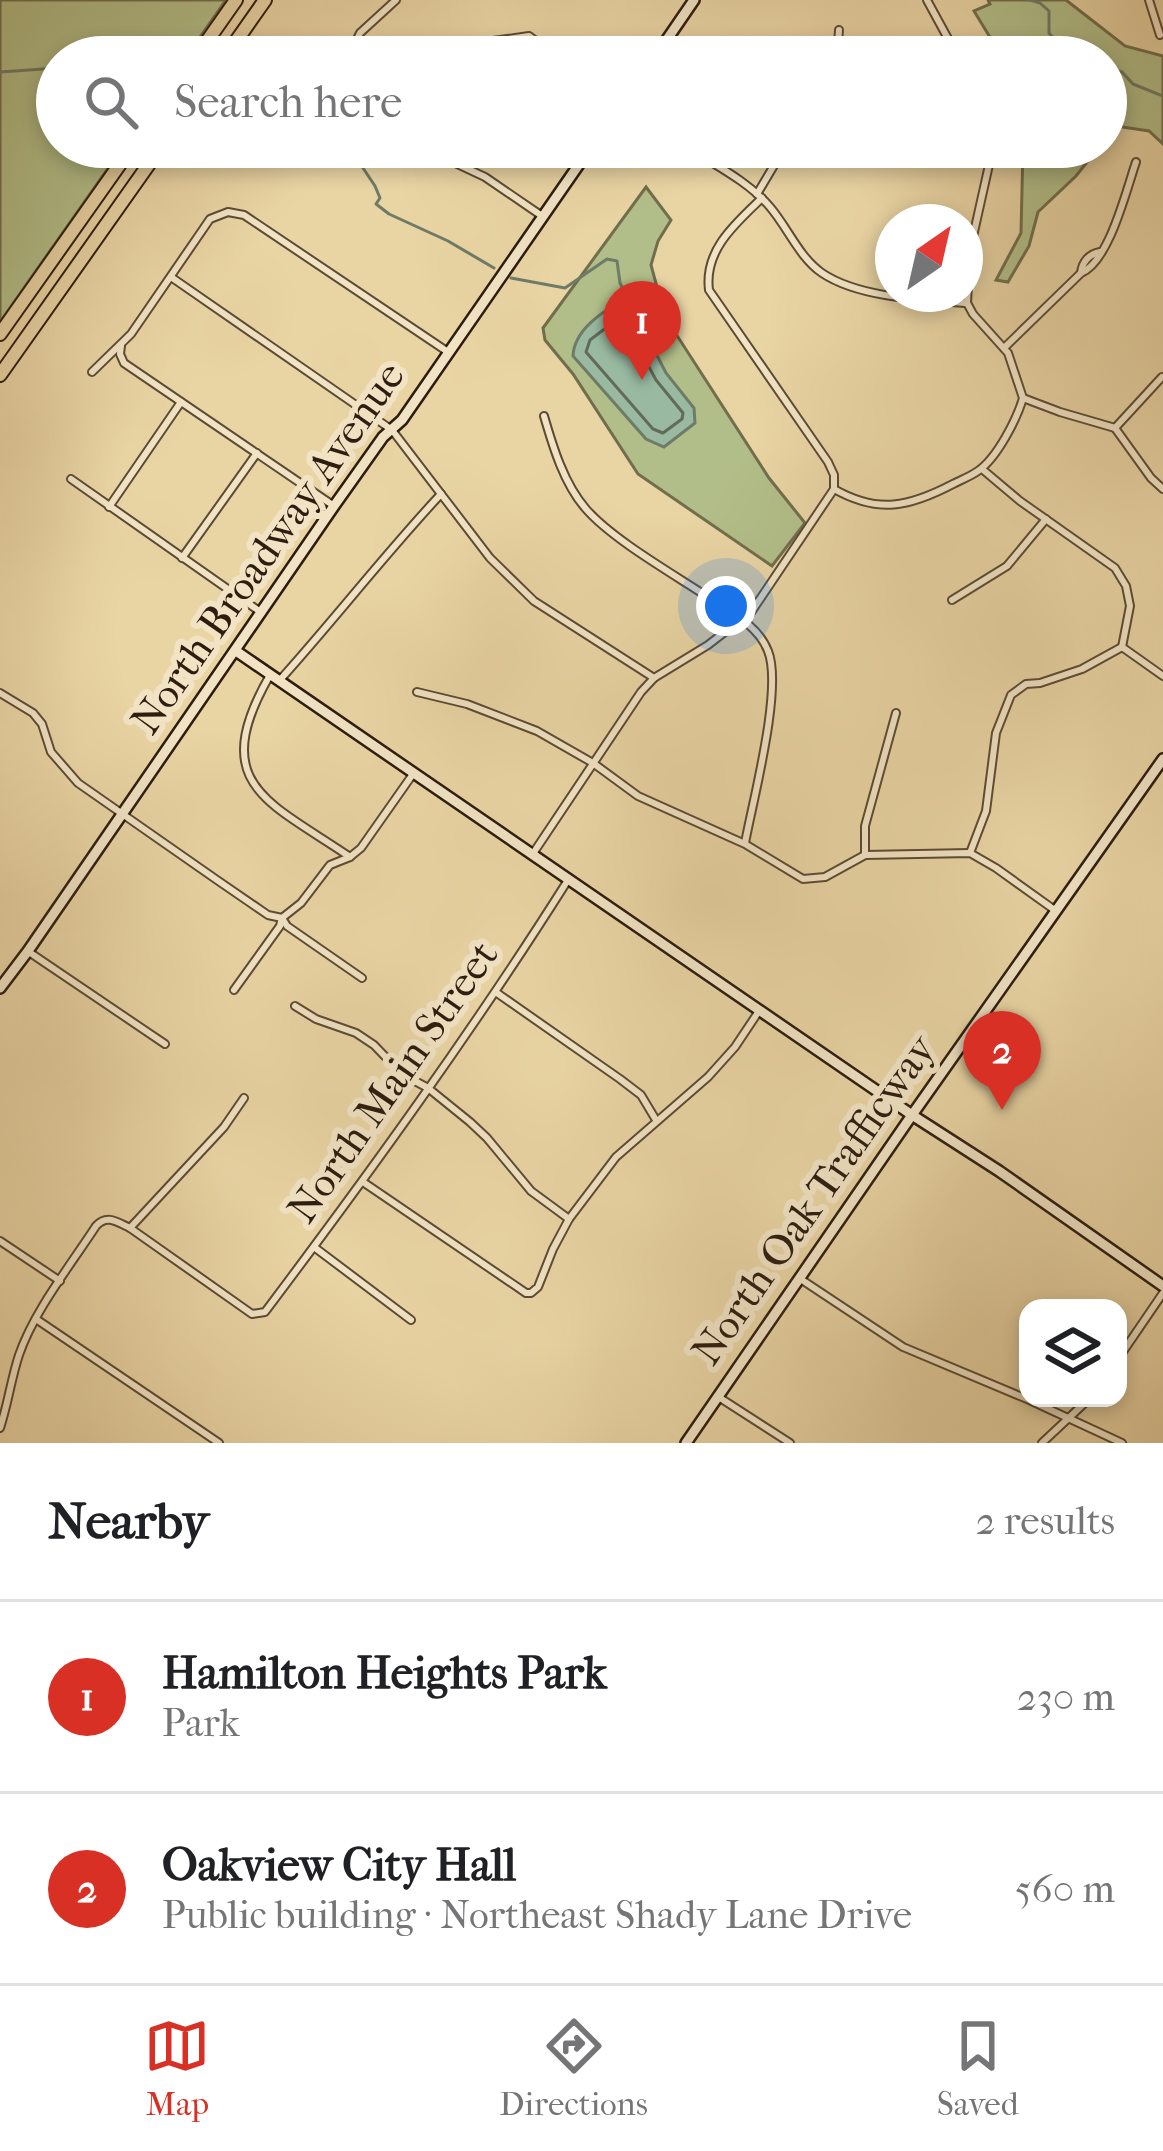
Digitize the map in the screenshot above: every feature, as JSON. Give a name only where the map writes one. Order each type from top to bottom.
[{"type":"highway","points":[[211,36],[236,0]]},
{"type":"highway","points":[[240,36],[265,0]]},
{"type":"highway","points":[[0,334],[117,168]]},
{"type":"highway","points":[[0,375],[146,168]]},
{"type":"street","points":[[358,36],[396,0]]},
{"type":"street","points":[[669,36],[694,0]]},
{"type":"street","points":[[927,0],[947,36]]},
{"type":"street","points":[[1149,0],[1160,34]]},
{"type":"street","points":[[839,30],[839,36]]},
{"type":"street","points":[[1004,348],[1100,258],[1136,162]]},
{"type":"street","points":[[468,168],[542,216]]},
{"type":"street","name":"North Broadway Avenue","points":[[0,988],[334,506],[577,168]]},
{"type":"street","points":[[718,168],[759,196],[806,258],[833,279],[875,291]]},
{"type":"street","points":[[532,855],[641,692],[654,678],[742,620],[765,595],[834,489],[830,466],[709,290],[712,255],[759,196],[773,168]]},
{"type":"street","points":[[980,204],[988,168]]},
{"type":"street","points":[[92,372],[122,344],[209,219],[228,212],[244,215],[448,352]]},
{"type":"street","points":[[170,277],[392,430],[518,588],[654,678]]},
{"type":"street","points":[[834,489],[867,503],[896,506],[982,469],[1014,423],[1024,398],[1004,348],[972,312]]},
{"type":"street","points":[[122,344],[124,362],[334,506]]},
{"type":"street","points":[[1115,428],[1162,377]]},
{"type":"street","points":[[1024,398],[1115,428],[1163,489]]},
{"type":"street","points":[[109,507],[181,402]]},
{"type":"street","points":[[544,416],[568,481],[584,507],[752,627],[769,652],[772,692],[745,844]]},
{"type":"street","points":[[182,558],[257,453]]},
{"type":"street","points":[[970,853],[986,811],[996,733],[1011,695],[1026,684],[1082,669],[1122,646],[1130,606],[1115,568],[982,469]]},
{"type":"street","points":[[70,479],[262,613]]},
{"type":"street","points":[[350,857],[263,797],[247,775],[248,720],[274,678],[353,597],[442,494]]},
{"type":"street","points":[[952,600],[1006,566],[1046,519]]},
{"type":"street","points":[[1122,646],[1163,676]]},
{"type":"street","points":[[236,651],[999,1171],[1163,1289],[1127,1345]]},
{"type":"street","points":[[417,692],[516,722],[593,763],[638,796],[745,844],[803,879],[824,877],[865,855],[970,853],[1056,911]]},
{"type":"street","points":[[0,693],[33,713],[51,752],[69,775],[251,903],[282,918],[362,979]]},
{"type":"street","points":[[865,855],[865,826],[896,712]]},
{"type":"street","name":"North Oak Trafficway","points":[[686,1443],[1163,759]]},
{"type":"street","points":[[234,990],[282,918],[302,903],[330,865],[350,857],[366,842],[413,773]]},
{"type":"street","name":"North Main Street","points":[[130,1228],[252,1314],[261,1314],[497,993],[568,880]]},
{"type":"street","points":[[28,951],[165,1044]]},
{"type":"street","points":[[497,993],[620,1078],[641,1095],[656,1120]]},
{"type":"street","points":[[295,1006],[365,1039],[402,1074],[428,1088],[487,1138],[531,1191],[569,1219]]},
{"type":"street","points":[[362,1182],[526,1293],[536,1291],[569,1219],[616,1157],[722,1063],[759,1011]]},
{"type":"street","points":[[0,1428],[18,1356],[90,1235],[107,1219],[130,1228],[244,1098]]},
{"type":"street","points":[[0,1241],[60,1281]]},
{"type":"street","points":[[314,1247],[411,1319]]},
{"type":"street","points":[[799,1278],[903,1347],[1122,1443]]},
{"type":"street","points":[[36,1319],[219,1443]]},
{"type":"street","points":[[717,1396],[790,1443]]},
{"type":"street","points":[[1042,1443],[1082,1407]]},
{"type":"shaded area","points":[[0,0],[226,0],[201,36],[36,36],[36,168],[108,168],[0,322]]},
{"type":"shaded area","points":[[988,0],[1066,0],[1112,36],[989,36],[974,11],[990,4]]},
{"type":"shaded area","points":[[1127,47],[1163,56],[1163,144],[1149,131],[1127,128]]},
{"type":"shaded area","points":[[1023,168],[1082,168],[1038,212],[1029,246],[1008,282],[996,280],[1021,233]]},
{"type":"shaded area","points":[[646,187],[671,220],[651,265],[665,317],[769,478],[805,523],[772,566],[638,474],[573,374],[545,340],[543,328]]},
{"type":"water","points":[[624,299],[666,373],[694,408],[695,423],[664,447],[646,439],[573,356],[584,330]]},
{"type":"waterway","points":[[1030,0],[1049,11],[1052,36]]},
{"type":"waterway","points":[[0,72],[36,69]]},
{"type":"waterway","points":[[1127,77],[1163,96]]},
{"type":"waterway","points":[[363,168],[380,198],[376,204],[389,214],[494,268]]},
{"type":"waterway","points":[[511,278],[565,288],[607,259],[617,261],[628,299]]},
{"type":"place","name":"Hamilton Heights Park","points":[[642,380]]},
{"type":"place","name":"Oakview City Hall","points":[[1002,1110]]}]
